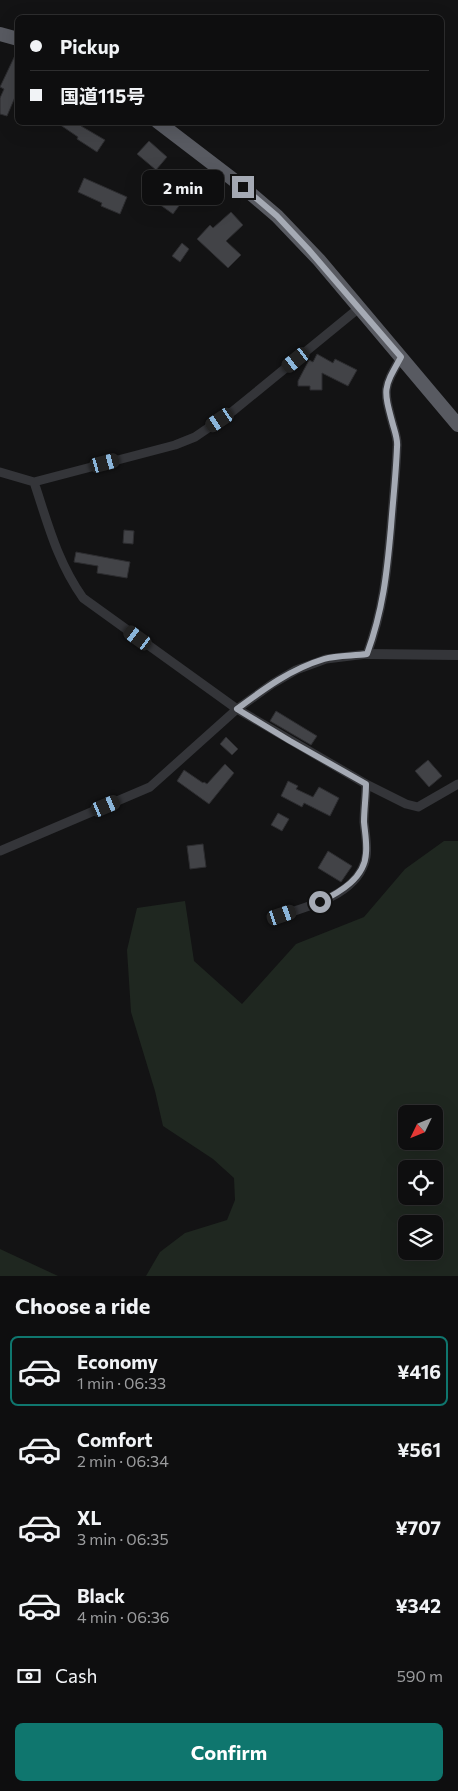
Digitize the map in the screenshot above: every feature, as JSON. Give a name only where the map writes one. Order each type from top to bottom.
[{"type":"highway","points":[[0,34],[15,39]]},
{"type":"highway","points":[[162,125],[243,187],[277,216],[318,260],[458,425]]},
{"type":"street","points":[[0,472],[34,482],[195,437],[233,411],[359,308]]},
{"type":"street","points":[[367,654],[377,627],[386,581],[398,444],[386,397],[386,388],[401,357]]},
{"type":"street","points":[[34,482],[56,549],[69,578],[83,598],[237,709],[366,784],[406,804],[418,807],[458,784]]},
{"type":"street","points":[[0,851],[150,787],[237,709],[272,684],[296,670],[326,659],[367,654],[458,655]]},
{"type":"street","points":[[282,915],[320,902],[335,894],[354,880],[362,869],[366,855],[364,820],[366,784]]},
{"type":"shaded area","points":[[444,841],[458,841],[458,1276],[146,1276],[160,1252],[185,1233],[227,1220],[235,1200],[234,1178],[213,1159],[163,1126],[155,1091],[131,1012],[127,950],[137,908],[185,901],[194,961],[242,1004],[296,944],[364,917],[405,869]]},
{"type":"shaded area","points":[[0,1249],[58,1276],[0,1276]]},
{"type":"building","points":[[15,55],[15,97],[7,116],[0,114],[0,98],[4,89],[0,87]]},
{"type":"building","points":[[60,125],[82,125],[105,140],[97,152],[77,139],[78,137]]},
{"type":"building","points":[[149,141],[167,157],[156,170],[137,154]]},
{"type":"building","points":[[199,173],[207,181],[197,191],[189,183]]},
{"type":"building","points":[[84,178],[127,197],[120,214],[101,206],[102,203],[78,192]]},
{"type":"building","points":[[160,188],[181,203],[173,214],[152,199]]},
{"type":"building","points":[[231,212],[243,225],[226,241],[241,255],[228,268],[197,239],[210,225],[213,228]]},
{"type":"building","points":[[182,243],[189,249],[180,262],[172,256]]},
{"type":"building","points":[[317,354],[333,363],[335,359],[357,370],[348,386],[322,373],[322,390],[310,390],[310,386],[298,386],[298,381],[309,360],[313,362]]},
{"type":"building","points":[[124,530],[134,531],[133,544],[123,543]]},
{"type":"building","points":[[76,552],[130,562],[127,578],[97,573],[98,566],[74,562]]},
{"type":"building","points":[[276,711],[317,736],[311,745],[270,721]]},
{"type":"building","points":[[226,737],[238,749],[232,755],[220,744]]},
{"type":"building","points":[[428,760],[442,776],[429,787],[415,771]]},
{"type":"building","points":[[225,764],[234,773],[209,804],[177,781],[184,770],[207,784]]},
{"type":"building","points":[[288,781],[298,786],[296,789],[313,797],[319,787],[339,798],[330,816],[304,803],[302,807],[281,796]]},
{"type":"building","points":[[278,813],[289,819],[282,831],[271,825]]},
{"type":"building","points":[[203,844],[206,867],[190,869],[187,846]]},
{"type":"building","points":[[328,851],[352,866],[341,882],[318,868]]},
{"type":"route","points":[[243,187],[277,216],[308,249],[401,357],[386,388],[386,397],[398,444],[395,486],[386,581],[377,627],[367,654],[326,659],[296,670],[272,684],[237,709],[366,784],[364,820],[366,855],[362,869],[354,880],[320,902]]}]
